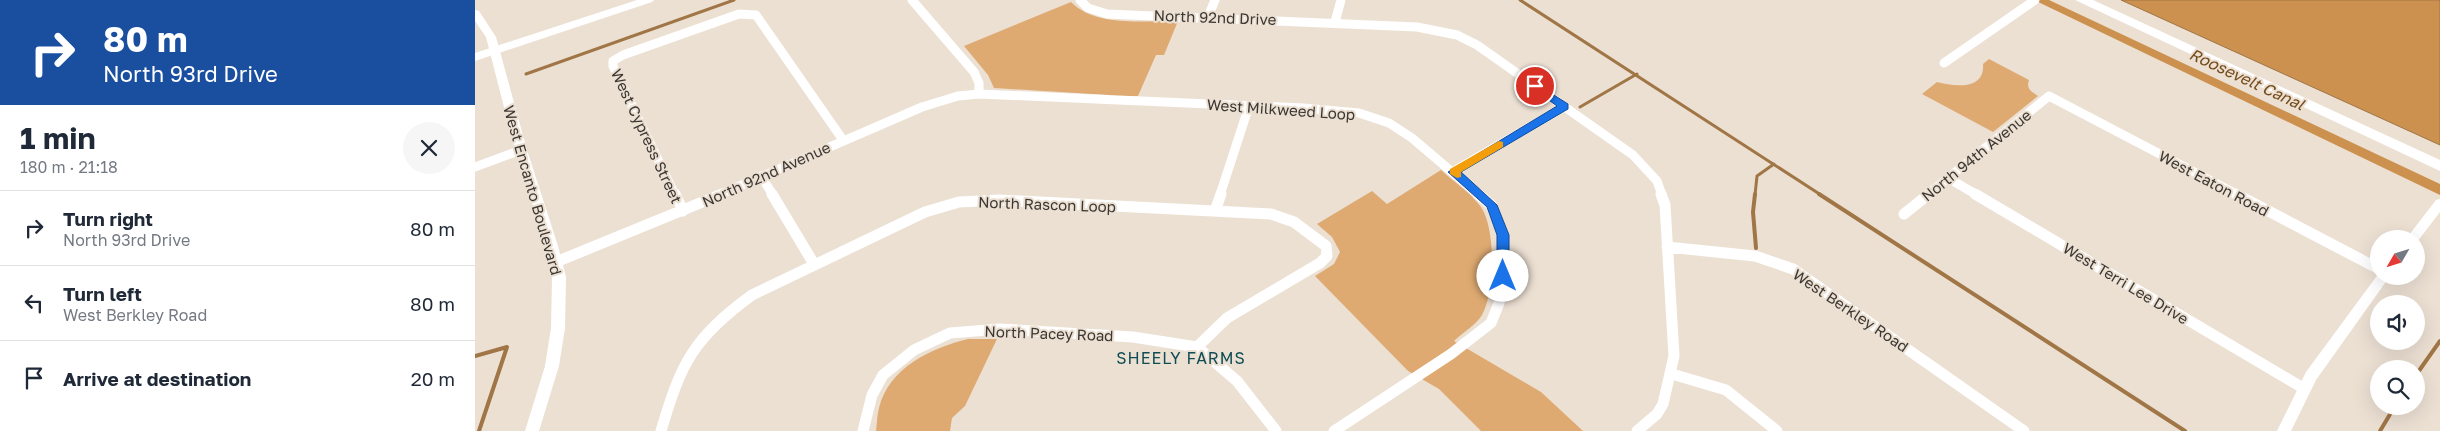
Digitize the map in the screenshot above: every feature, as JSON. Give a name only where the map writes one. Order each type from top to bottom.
[{"type":"main road","points":[[475,57],[648,0]]},
{"type":"main road","points":[[2082,0],[2440,166]]},
{"type":"street","points":[[912,0],[974,72],[979,83],[979,94]]},
{"type":"street","name":"North 92nd Drive","points":[[1080,0],[1096,11],[1335,22]]},
{"type":"street","points":[[1208,17],[1215,0]]},
{"type":"street","points":[[1341,0],[1335,22],[1435,29],[1457,35],[1477,45],[1633,155],[1647,168],[1662,193],[1665,205],[1674,356],[1672,374],[1663,404],[1657,414],[1637,431]]},
{"type":"street","points":[[1944,63],[2033,2]]},
{"type":"street","name":"West Cypress Street","points":[[683,211],[613,66],[613,61],[623,55],[749,12],[756,15],[843,140]]},
{"type":"street","name":"West Encanto Boulevard","points":[[475,13],[487,27],[495,50],[521,150],[556,262],[559,302],[558,328],[550,374],[532,431]]},
{"type":"street","name":"West Milkweed Loop","points":[[979,94],[1332,110],[1373,118],[1389,124],[1412,138],[1491,205],[1503,235],[1503,276],[1499,303],[1491,323],[1451,354],[1334,431]]},
{"type":"street","name":"North 92nd Avenue","points":[[556,262],[683,211],[843,140],[938,101],[979,94]]},
{"type":"street","name":"North 94th Avenue","points":[[1904,214],[2049,96]]},
{"type":"street","name":"West Eaton Road","points":[[2049,96],[2370,264]]},
{"type":"street","points":[[1215,211],[1249,106]]},
{"type":"street","points":[[1454,172],[1564,107]]},
{"type":"street","points":[[475,167],[521,150]]},
{"type":"street","points":[[761,176],[814,264]]},
{"type":"street","name":"West Terri Lee Drive","points":[[1948,178],[2303,388]]},
{"type":"street","name":"North Rascon Loop","points":[[661,431],[682,366],[697,342],[732,308],[752,294],[925,212],[959,202],[999,200],[1215,211],[1287,217],[1306,229],[1326,246],[1327,256],[1320,263],[1227,318],[1197,347]]},
{"type":"street","points":[[2419,230],[2440,203]]},
{"type":"street","name":"West Berkley Road","points":[[1667,247],[1755,256],[1793,269],[2024,431]]},
{"type":"street","points":[[2284,431],[2303,388],[2377,285]]},
{"type":"street","name":"North Pacey Road","points":[[863,431],[872,395],[883,376],[914,350],[951,333],[1000,329],[1133,337],[1197,347]]},
{"type":"street","points":[[1197,347],[1237,381],[1276,431]]},
{"type":"street","points":[[1672,374],[1726,390],[1777,431]]},
{"type":"shaded area","points":[[2121,0],[2440,0],[2440,145]]},
{"type":"shaded area","points":[[1071,2],[1094,16],[1108,19],[1122,21],[1178,21],[1164,55],[1156,55],[1138,96],[1110,97],[1108,95],[994,88],[988,75],[964,46]]},
{"type":"shaded area","points":[[1989,59],[2029,80],[2029,88],[2038,96],[1993,132],[1922,94],[1937,82],[1967,85],[1974,82],[1982,72],[1983,64]]},
{"type":"shaded area","points":[[1441,170],[1467,192],[1481,207],[1486,217],[1491,245],[1491,277],[1486,305],[1479,319],[1454,341],[1541,392],[1583,431],[1481,431],[1439,389],[1408,371],[1315,276],[1334,264],[1340,252],[1332,237],[1317,224],[1372,191],[1387,204]]},
{"type":"shaded area","points":[[968,339],[997,339],[965,406],[952,418],[950,431],[876,431],[878,411],[884,394],[892,381],[902,371],[927,354]]},
{"type":"waterway","points":[[526,74],[734,0]]},
{"type":"waterway","points":[[1520,0],[1636,75]]},
{"type":"waterway","name":"Roosevelt Canal","points":[[2040,0],[2440,190]]},
{"type":"waterway","points":[[1580,107],[1636,75]]},
{"type":"waterway","points":[[1636,75],[1774,164]]},
{"type":"waterway","points":[[1755,195],[1757,176],[1774,164]]},
{"type":"waterway","points":[[1774,164],[1821,195]]},
{"type":"waterway","points":[[1755,194],[1753,212],[1756,248]]},
{"type":"waterway","points":[[1819,194],[2185,431]]},
{"type":"waterway","points":[[2425,362],[2440,341]]},
{"type":"waterway","points":[[475,356],[507,347],[479,431]]},
{"type":"waterway","points":[[2380,431],[2390,415]]},
{"type":"slow traffic","points":[[1457,175],[1454,172],[1499,145]]},
{"type":"district","name":"SHEELY FARMS","points":[[1181,358]]},
{"type":"route","points":[[1503,276],[1503,235],[1491,205],[1454,172],[1564,107],[1535,86]]}]
